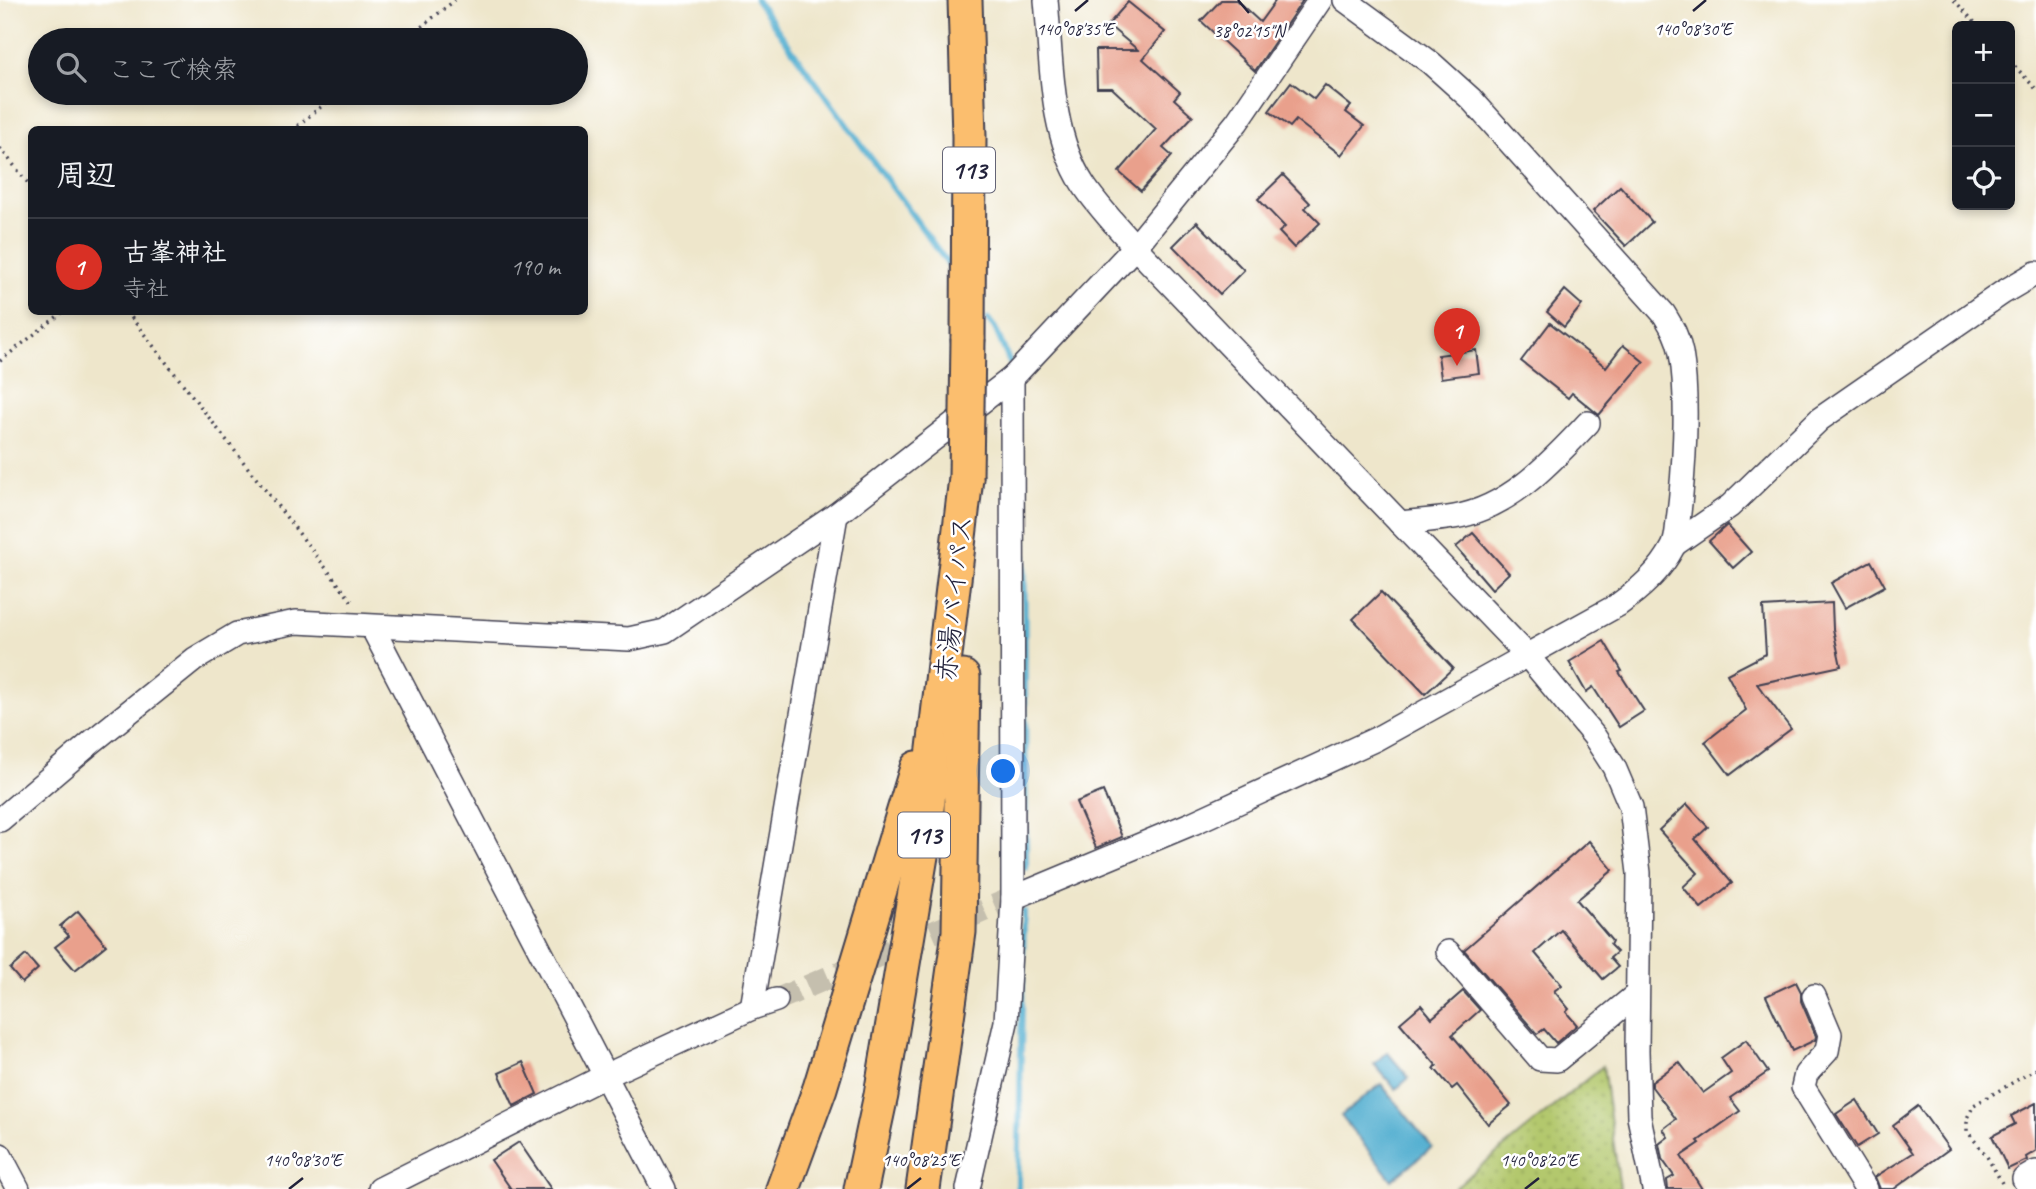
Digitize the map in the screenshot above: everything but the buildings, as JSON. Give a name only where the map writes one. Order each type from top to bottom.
[{"type":"highway","name":"赤湯バイパス","points":[[861,1189],[881,1095],[922,850],[966,478],[969,137],[965,0]]},
{"type":"highway","points":[[923,1189],[959,932],[966,478]]},
{"type":"highway","points":[[783,1189],[820,1088],[944,680]]},
{"type":"street","points":[[1046,0],[1058,121],[1067,153],[1083,184],[1135,247],[1526,654],[1594,736],[1614,767],[1631,807],[1639,873],[1639,1117],[1654,1189]]},
{"type":"street","points":[[0,820],[195,659],[237,634],[296,622],[629,639],[665,631],[836,515],[1012,378],[1135,247],[1237,122],[1320,0]]},
{"type":"street","points":[[1345,0],[1431,63],[1471,99],[1664,314],[1676,333],[1684,378],[1684,436],[1675,544]]},
{"type":"street","points":[[1013,898],[1193,823],[1376,739],[1618,605],[1642,587],[1675,544],[1730,506],[1820,419],[2002,293],[2036,273]]},
{"type":"street","points":[[968,1189],[1006,1022],[1013,898],[1012,378]]},
{"type":"street","points":[[1400,523],[1456,517],[1495,503],[1522,486],[1552,461],[1588,423]]},
{"type":"street","points":[[752,1008],[836,515]]},
{"type":"street","points":[[372,627],[664,1189]]},
{"type":"street","points":[[1448,952],[1540,1059],[1557,1060],[1637,994]]},
{"type":"street","points":[[1814,996],[1830,1034],[1826,1051],[1806,1074],[1803,1087],[1866,1189]]},
{"type":"street","points":[[380,1189],[605,1076],[752,1008],[776,1000]]},
{"type":"street","points":[[0,1155],[18,1189]]},
{"type":"street","points":[[2029,1189],[2024,1179],[2036,1172]]},
{"type":"path","points":[[419,28],[455,0]]},
{"type":"path","points":[[1954,0],[1973,21]]},
{"type":"path","points":[[2015,66],[2036,89]]},
{"type":"path","points":[[297,126],[323,105]]},
{"type":"path","points":[[0,148],[28,183]]},
{"type":"path","points":[[0,361],[59,315]]},
{"type":"path","points":[[129,315],[372,627]]},
{"type":"path","points":[[2006,1189],[1986,1155],[1967,1131],[1967,1118],[1974,1105],[2036,1069]]},
{"type":"green space","points":[[1603,1066],[1620,1189],[1453,1189]]},
{"type":"water","points":[[1387,1052],[1409,1078],[1396,1089],[1374,1064]]},
{"type":"water","points":[[1381,1084],[1432,1147],[1392,1180],[1341,1116]]},
{"type":"waterway","points":[[756,0],[948,264]]},
{"type":"waterway","points":[[988,319],[995,328],[1010,363]]},
{"type":"waterway","points":[[1024,514],[1026,868]]},
{"type":"waterway","points":[[1018,1189],[1024,912]]},
{"type":"tunnel","points":[[776,1000],[1013,898]]},
{"type":"place","name":"古峯神社","points":[[1457,366]]}]
